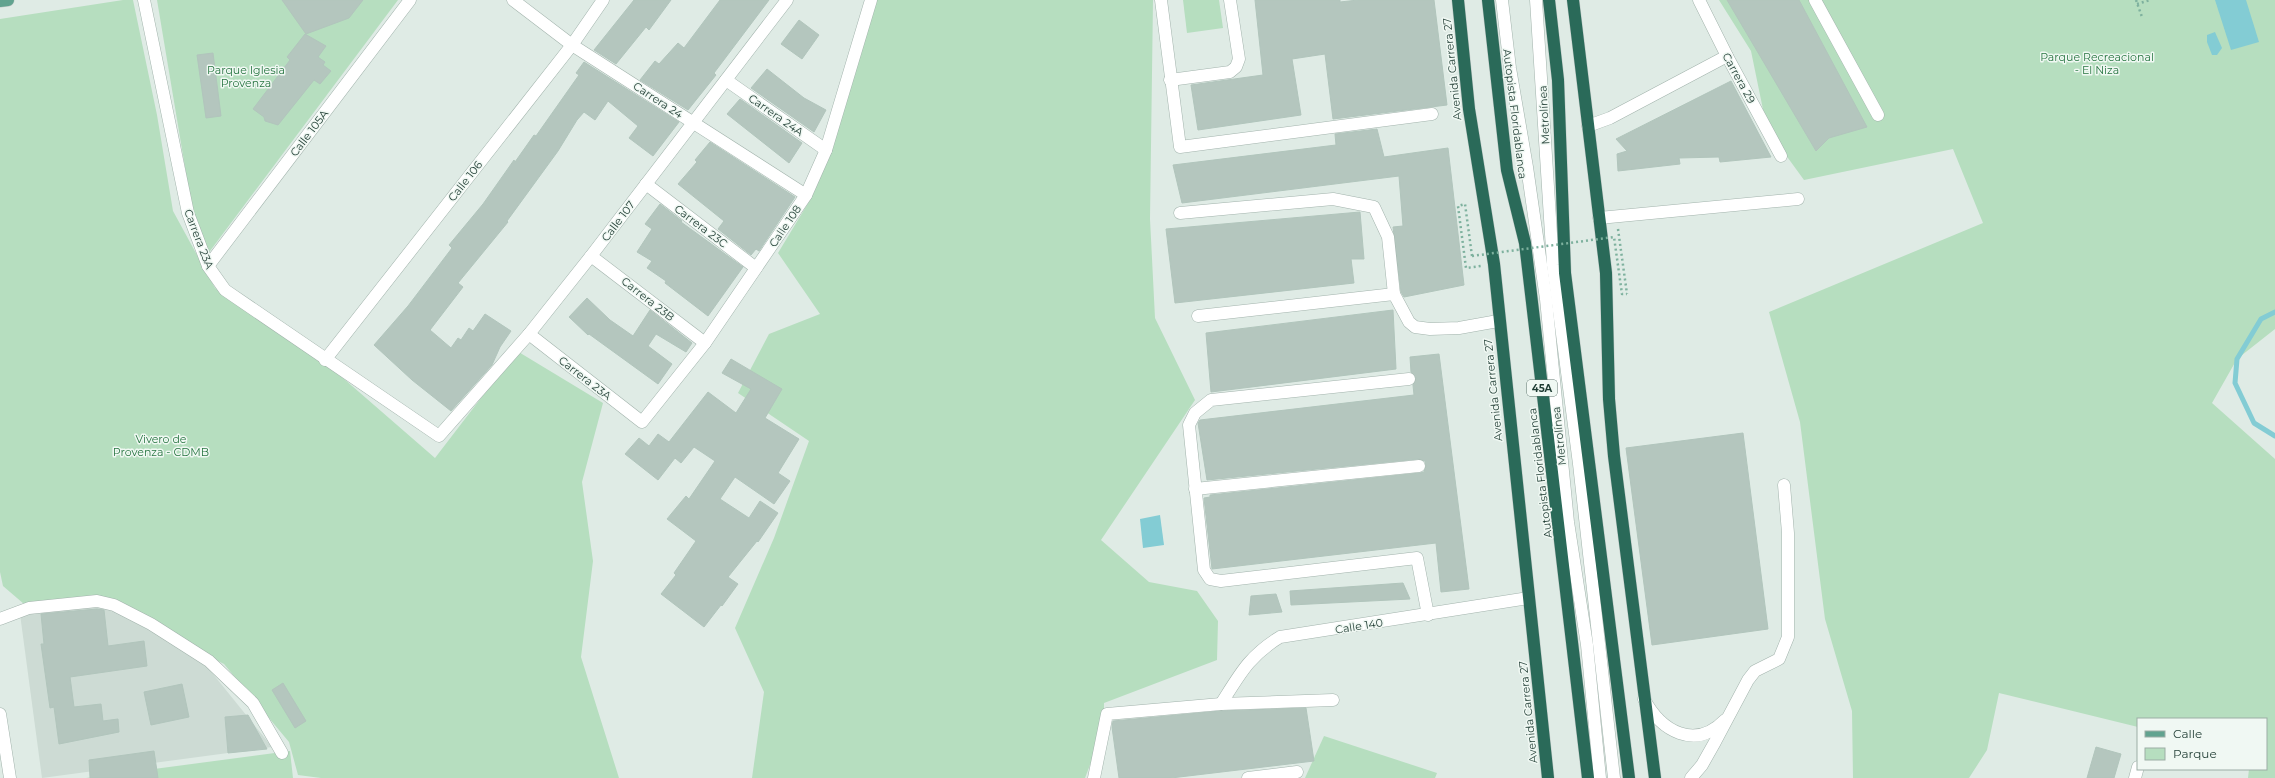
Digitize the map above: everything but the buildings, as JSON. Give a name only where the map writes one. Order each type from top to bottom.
[{"type":"highway","name":"Avenida Carrera 27","points":[[1458,0],[1469,109],[1494,264],[1498,320],[1548,778]]},
{"type":"highway","name":"Autopista Floridablanca","points":[[1488,0],[1507,170],[1525,243],[1588,778]]},
{"type":"highway","points":[[1548,0],[1558,80],[1566,273],[1629,778]]},
{"type":"highway","points":[[1572,0],[1606,273],[1609,399],[1614,456],[1643,696],[1655,778]]},
{"type":"main road","points":[[0,1],[8,0]]},
{"type":"street","name":"Carrera 23A","points":[[144,0],[188,213],[208,266],[225,290],[325,360],[440,436]]},
{"type":"street","name":"Calle 105A","points":[[208,266],[410,0]]},
{"type":"street","name":"Carrera 24","points":[[513,0],[572,45],[806,195]]},
{"type":"street","name":"Calle 106","points":[[325,360],[572,45],[603,0]]},
{"type":"street","name":"Calle 107","points":[[440,436],[529,334],[694,124],[787,0]]},
{"type":"street","name":"Calle 108","points":[[642,422],[704,343],[806,195],[826,150],[871,0]]},
{"type":"street","points":[[1161,0],[1170,80],[1180,147],[1432,114]]},
{"type":"street","points":[[1170,80],[1230,72],[1236,67],[1239,59],[1230,0]]},
{"type":"street","name":"Metrolínea","points":[[1502,0],[1510,68],[1527,167],[1546,298],[1568,522],[1586,645],[1600,778]]},
{"type":"street","name":"Metrolínea","points":[[1536,0],[1553,265],[1579,464],[1614,778]]},
{"type":"street","name":"Carrera 29","points":[[1699,0],[1727,56],[1781,156]]},
{"type":"street","points":[[1815,0],[1878,115]]},
{"type":"street","points":[[1588,126],[1610,118],[1727,56]]},
{"type":"street","name":"Carrera 24A","points":[[726,80],[826,150]]},
{"type":"street","name":"Carrera 23C","points":[[646,184],[756,268]]},
{"type":"street","points":[[1180,213],[1333,199],[1374,208],[1388,237],[1394,294],[1409,322],[1415,327],[1459,328],[1498,320]]},
{"type":"street","points":[[1599,218],[1798,199]]},
{"type":"street","name":"Carrera 23B","points":[[591,256],[704,343]]},
{"type":"street","points":[[1198,316],[1394,294]]},
{"type":"street","name":"Carrera 23A","points":[[529,334],[642,422]]},
{"type":"street","points":[[1409,379],[1211,400],[1195,413],[1189,425],[1204,570],[1210,578],[1221,581],[1417,558],[1428,615]]},
{"type":"street","points":[[1195,489],[1420,466]]},
{"type":"street","points":[[1691,778],[1702,765],[1733,712],[1751,675],[1755,671],[1779,659],[1788,638],[1788,533],[1784,485]]},
{"type":"street","name":"Calle 140","points":[[1221,704],[1242,671],[1260,650],[1280,638],[1528,598]]},
{"type":"street","points":[[0,619],[28,608],[97,601],[114,605],[151,624],[209,661],[253,703],[282,753]]},
{"type":"street","points":[[1643,696],[1651,710],[1660,721],[1670,729],[1682,734],[1695,736],[1708,732],[1719,726],[1733,712]]},
{"type":"street","points":[[1094,778],[1108,714],[1221,704],[1333,700]]},
{"type":"street","points":[[0,714],[10,778]]},
{"type":"street","points":[[1248,778],[1297,772]]},
{"type":"path","points":[[2136,0],[2142,17]]},
{"type":"path","points":[[2137,4],[2150,0]]},
{"type":"path","points":[[1466,268],[1458,206],[1465,204],[1472,256],[1614,237],[1622,294],[1627,294],[1619,232]]},
{"type":"shaded area","points":[[109,602],[196,653],[272,747],[42,778],[20,614]]},
{"type":"green space","name":"Vivero de Provenza - CDMB","points":[[123,0],[133,0],[157,115],[173,211],[215,288],[336,372],[435,458],[517,351],[603,403],[582,482],[593,561],[581,657],[619,778],[321,778],[298,775],[289,742],[224,664],[118,611],[89,601],[24,604],[3,586],[0,572],[0,19]]},
{"type":"green space","name":"Parque Iglesia Provenza","points":[[157,0],[398,0],[207,255],[192,209]]},
{"type":"green space","points":[[875,0],[1153,0],[1150,219],[1155,318],[1195,400],[1101,540],[1149,582],[1197,591],[1218,621],[1217,660],[1104,703],[1104,728],[1085,778],[752,778],[764,692],[735,628],[774,538],[809,441],[738,393],[769,334],[820,314],[778,253],[810,200],[832,150]]},
{"type":"green space","points":[[1183,0],[1219,0],[1223,28],[1187,33]]},
{"type":"green space","name":"Parque Recreacional - El Niza","points":[[1719,0],[2275,0],[2275,329],[2237,359],[2212,403],[2275,459],[2275,778],[2248,778],[2249,770],[2267,770],[2267,718],[2137,718],[2137,727],[1999,693],[1987,750],[1969,778],[1853,778],[1852,711],[1825,619],[1800,422],[1769,312],[1983,223],[1953,149],[1804,180],[1767,129],[1751,51]]},
{"type":"green space","points":[[1324,736],[1437,773],[1435,778],[1305,778]]},
{"type":"green space","points":[[290,751],[293,778],[86,778]]},
{"type":"water","points":[[2215,0],[2246,0],[2259,42],[2231,50]]},
{"type":"water","points":[[2215,32],[2222,48],[2217,55],[2212,55],[2207,42],[2207,35]]},
{"type":"water","points":[[1160,515],[1164,545],[1143,548],[1140,519]]},
{"type":"waterway","points":[[2275,312],[2261,319],[2237,359],[2235,383],[2254,423],[2275,436]]}]
